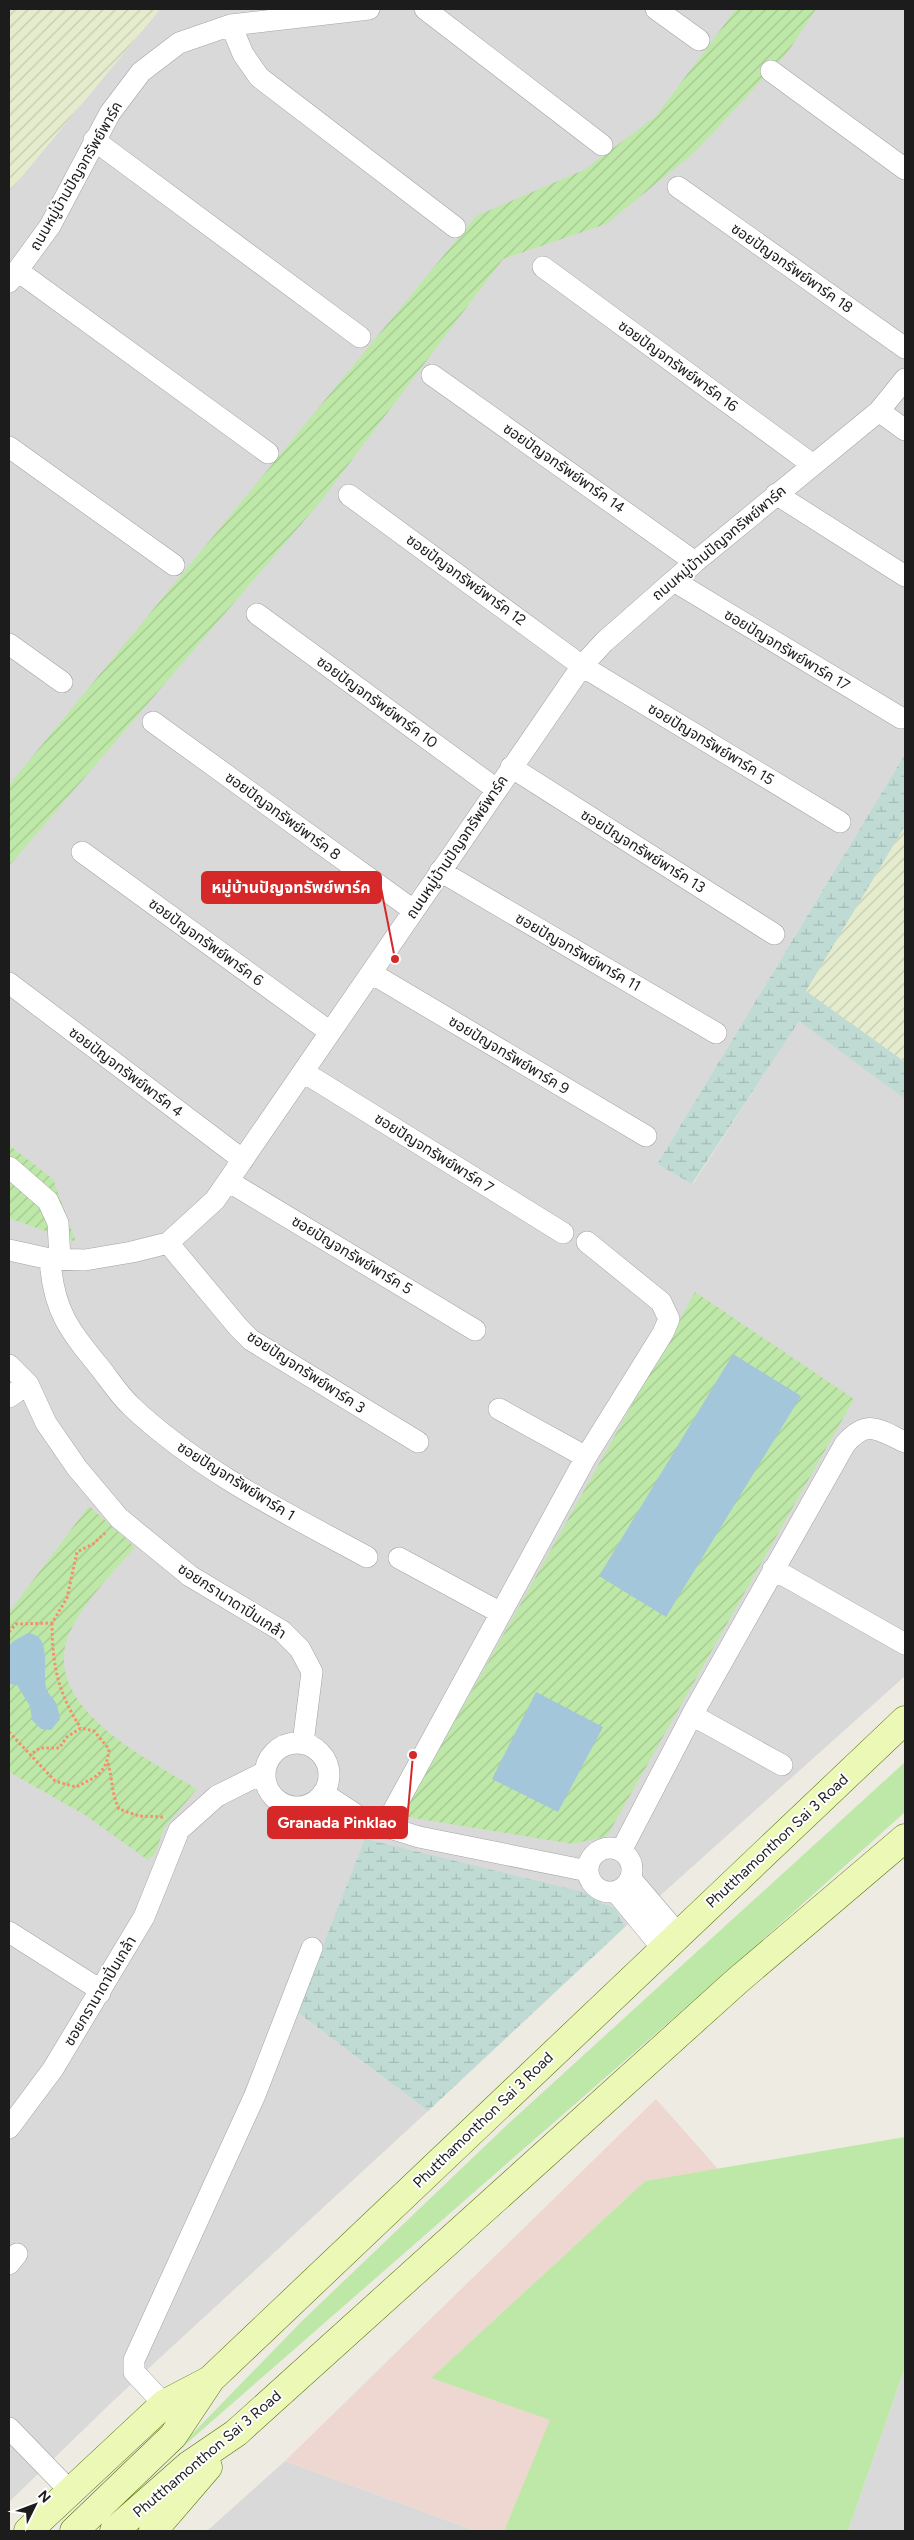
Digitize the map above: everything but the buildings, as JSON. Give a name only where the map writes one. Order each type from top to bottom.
[{"type":"main road","name":"Phutthamonthon Sai 3 Road","points":[[74,2531],[173,2436],[212,2379],[905,1720]]},
{"type":"main road","name":"Phutthamonthon Sai 3 Road","points":[[114,2531],[189,2465],[236,2433],[737,1981],[905,1838]]},
{"type":"main road","points":[[28,2531],[164,2404],[212,2379]]},
{"type":"main road","points":[[158,2530],[236,2433]]},
{"type":"street","name":"ถนนหมู่บ้านปัญจทรัพย์พาร์ค","points":[[14,277],[50,226],[110,112],[141,72],[179,43],[231,26],[369,9]]},
{"type":"street","points":[[425,9],[602,145]]},
{"type":"street","points":[[656,9],[699,40]]},
{"type":"street","points":[[231,26],[243,54],[259,77],[456,227]]},
{"type":"street","points":[[771,71],[905,169]]},
{"type":"street","points":[[94,140],[360,337]]},
{"type":"street","name":"ซอยปัญจทรัพย์พาร์ค 18","points":[[678,187],[905,348]]},
{"type":"street","name":"ซอยปัญจทรัพย์พาร์ค 16","points":[[543,267],[813,465]]},
{"type":"street","points":[[14,277],[268,453]]},
{"type":"street","name":"ซอยปัญจทรัพย์พาร์ค 14","points":[[432,374],[695,562]]},
{"type":"street","name":"ถนนหมู่บ้านปัญจทรัพย์พาร์ค","points":[[168,1243],[215,1200],[582,666],[604,642],[695,562],[879,411],[905,379]]},
{"type":"street","points":[[879,411],[905,430]]},
{"type":"street","points":[[9,447],[174,565]]},
{"type":"street","points":[[776,494],[905,576]]},
{"type":"street","name":"ซอยปัญจทรัพย์พาร์ค 12","points":[[349,495],[582,666]]},
{"type":"street","name":"ซอยปัญจทรัพย์พาร์ค 17","points":[[674,581],[901,718]]},
{"type":"street","name":"ซอยปัญจทรัพย์พาร์ค 10","points":[[257,614],[496,789]]},
{"type":"street","points":[[9,644],[62,682]]},
{"type":"street","name":"ซอยปัญจทรัพย์พาร์ค 15","points":[[582,666],[840,822]]},
{"type":"street","name":"ซอยปัญจทรัพย์พาร์ค 8","points":[[154,722],[414,910]]},
{"type":"street","name":"ซอยปัญจทรัพย์พาร์ค 13","points":[[511,767],[774,934]]},
{"type":"street","name":"ซอยปัญจทรัพย์พาร์ค 6","points":[[82,852],[330,1032]]},
{"type":"street","name":"ซอยปัญจทรัพย์พาร์ค 11","points":[[440,871],[716,1033]]},
{"type":"street","name":"ซอยปัญจทรัพย์พาร์ค 9","points":[[371,973],[646,1136]]},
{"type":"street","name":"ซอยปัญจทรัพย์พาร์ค 4","points":[[9,983],[243,1160]]},
{"type":"street","name":"ซอยปัญจทรัพย์พาร์ค 7","points":[[304,1073],[563,1232]]},
{"type":"street","name":"ซอยปัญจทรัพย์พาร์ค 1","points":[[9,1166],[48,1201],[58,1223],[52,1287],[62,1318],[131,1406],[186,1454],[297,1520],[367,1557]]},
{"type":"street","name":"ซอยปัญจทรัพย์พาร์ค 5","points":[[228,1181],[476,1330]]},
{"type":"street","points":[[385,1826],[499,1612],[586,1457],[663,1333],[668,1319],[662,1302],[587,1242]]},
{"type":"street","points":[[9,1250],[55,1259],[85,1260],[168,1243]]},
{"type":"street","name":"ซอยปัญจทรัพย์พาร์ค 3","points":[[168,1243],[251,1340],[418,1442]]},
{"type":"street","name":"ซอยกรานาดาปิ่นเกล้า","points":[[9,1365],[28,1384],[46,1423],[77,1468],[119,1518],[190,1576],[282,1631],[300,1649],[312,1672],[303,1743]]},
{"type":"street","points":[[9,1397],[28,1384]]},
{"type":"street","points":[[499,1409],[586,1457]]},
{"type":"street","points":[[621,1851],[692,1715],[846,1444],[857,1430],[872,1427],[905,1442]]},
{"type":"street","points":[[399,1558],[499,1612]]},
{"type":"street","points":[[773,1570],[905,1644]]},
{"type":"street","points":[[692,1715],[782,1765]]},
{"type":"street","points":[[289,1743],[303,1743],[315,1748],[324,1757],[328,1769],[328,1782],[323,1793],[306,1805],[286,1804],[270,1792],[265,1772],[269,1759],[278,1749],[289,1743]]},
{"type":"street","name":"ซอยกรานาดาปิ่นเกล้า","points":[[9,2128],[52,2069],[100,1993],[144,1916],[179,1830],[217,1796],[265,1772]]},
{"type":"street","points":[[323,1793],[364,1820],[419,1838],[588,1871]]},
{"type":"street","points":[[614,1848],[621,1851],[631,1864],[623,1886],[606,1892],[597,1888],[590,1880],[588,1871],[593,1856],[599,1851],[614,1848]]},
{"type":"street","points":[[623,1886],[671,1941]]},
{"type":"street","points":[[9,1932],[94,1986],[100,1993]]},
{"type":"street","points":[[164,2404],[134,2372],[134,2360],[254,2095],[312,1948]]},
{"type":"street","points":[[9,2428],[71,2492]]},
{"type":"path","points":[[119,1518],[93,1544],[77,1552],[67,1598],[52,1623],[56,1680],[67,1708],[81,1728],[94,1731],[109,1748],[108,1762],[113,1782],[112,1794],[119,1809],[139,1816],[164,1817],[179,1830]]},
{"type":"path","points":[[9,1632],[16,1624],[52,1623]]},
{"type":"path","points":[[31,1754],[40,1748],[59,1748],[67,1737],[81,1728]]},
{"type":"path","points":[[9,1732],[55,1780],[76,1787],[97,1776],[108,1762]]},
{"type":"shaded area","points":[[160,9],[905,9],[905,754],[657,1164],[693,1184],[799,1020],[905,1099],[905,1676],[625,1927],[615,1908],[597,1901],[587,1893],[297,2012],[428,2111],[112,2402],[9,2502],[9,192]]},
{"type":"shaded area","points":[[733,1354],[801,1396],[666,1617],[599,1576]]},
{"type":"shaded area","points":[[28,1633],[36,1635],[44,1647],[46,1687],[56,1703],[60,1719],[51,1730],[41,1729],[32,1720],[30,1706],[17,1685],[9,1684],[9,1647],[12,1642]]},
{"type":"shaded area","points":[[536,1692],[603,1727],[558,1812],[492,1779]]},
{"type":"shaded area","points":[[656,2099],[718,2169],[645,2181],[431,2378],[551,2420],[504,2531],[476,2531],[285,2461]]},
{"type":"shaded area","points":[[905,2367],[905,2531],[848,2531]]},
{"type":"shaded area","points":[[285,2461],[476,2531],[207,2531]]},
{"type":"green space","points":[[9,9],[160,9],[9,192]]},
{"type":"green space","points":[[736,9],[816,9],[787,53],[695,152],[606,224],[503,259],[321,501],[9,866],[9,785],[476,216],[584,170],[656,116]]},
{"type":"green space","points":[[905,754],[905,826],[806,991],[905,1062],[905,1099],[799,1021],[692,1184],[657,1164]]},
{"type":"green space","points":[[905,826],[905,1062],[805,992]]},
{"type":"green space","points":[[9,1145],[53,1179],[76,1242],[9,1218]]},
{"type":"green space","points":[[695,1292],[854,1399],[607,1836],[573,1844],[402,1816]]},
{"type":"green space","points":[[89,1506],[135,1547],[94,1594],[76,1621],[65,1647],[65,1671],[74,1693],[89,1714],[109,1732],[155,1764],[197,1789],[164,1828],[155,1854],[148,1860],[85,1815],[9,1772],[9,1612]]},
{"type":"green space","points":[[905,1762],[905,1812],[741,1959],[163,2464],[302,2321],[508,2124]]},
{"type":"green space","points":[[365,1839],[587,1893],[597,1901],[615,1908],[625,1927],[428,2111],[297,2012]]},
{"type":"green space","points":[[905,2137],[905,2367],[848,2531],[504,2531],[550,2420],[431,2378],[645,2181]]},
{"type":"place","name":"หมู่บ้านปัญจทรัพย์พาร์ค","points":[[395,959]]},
{"type":"place","name":"Granada Pinklao","points":[[413,1755]]}]
